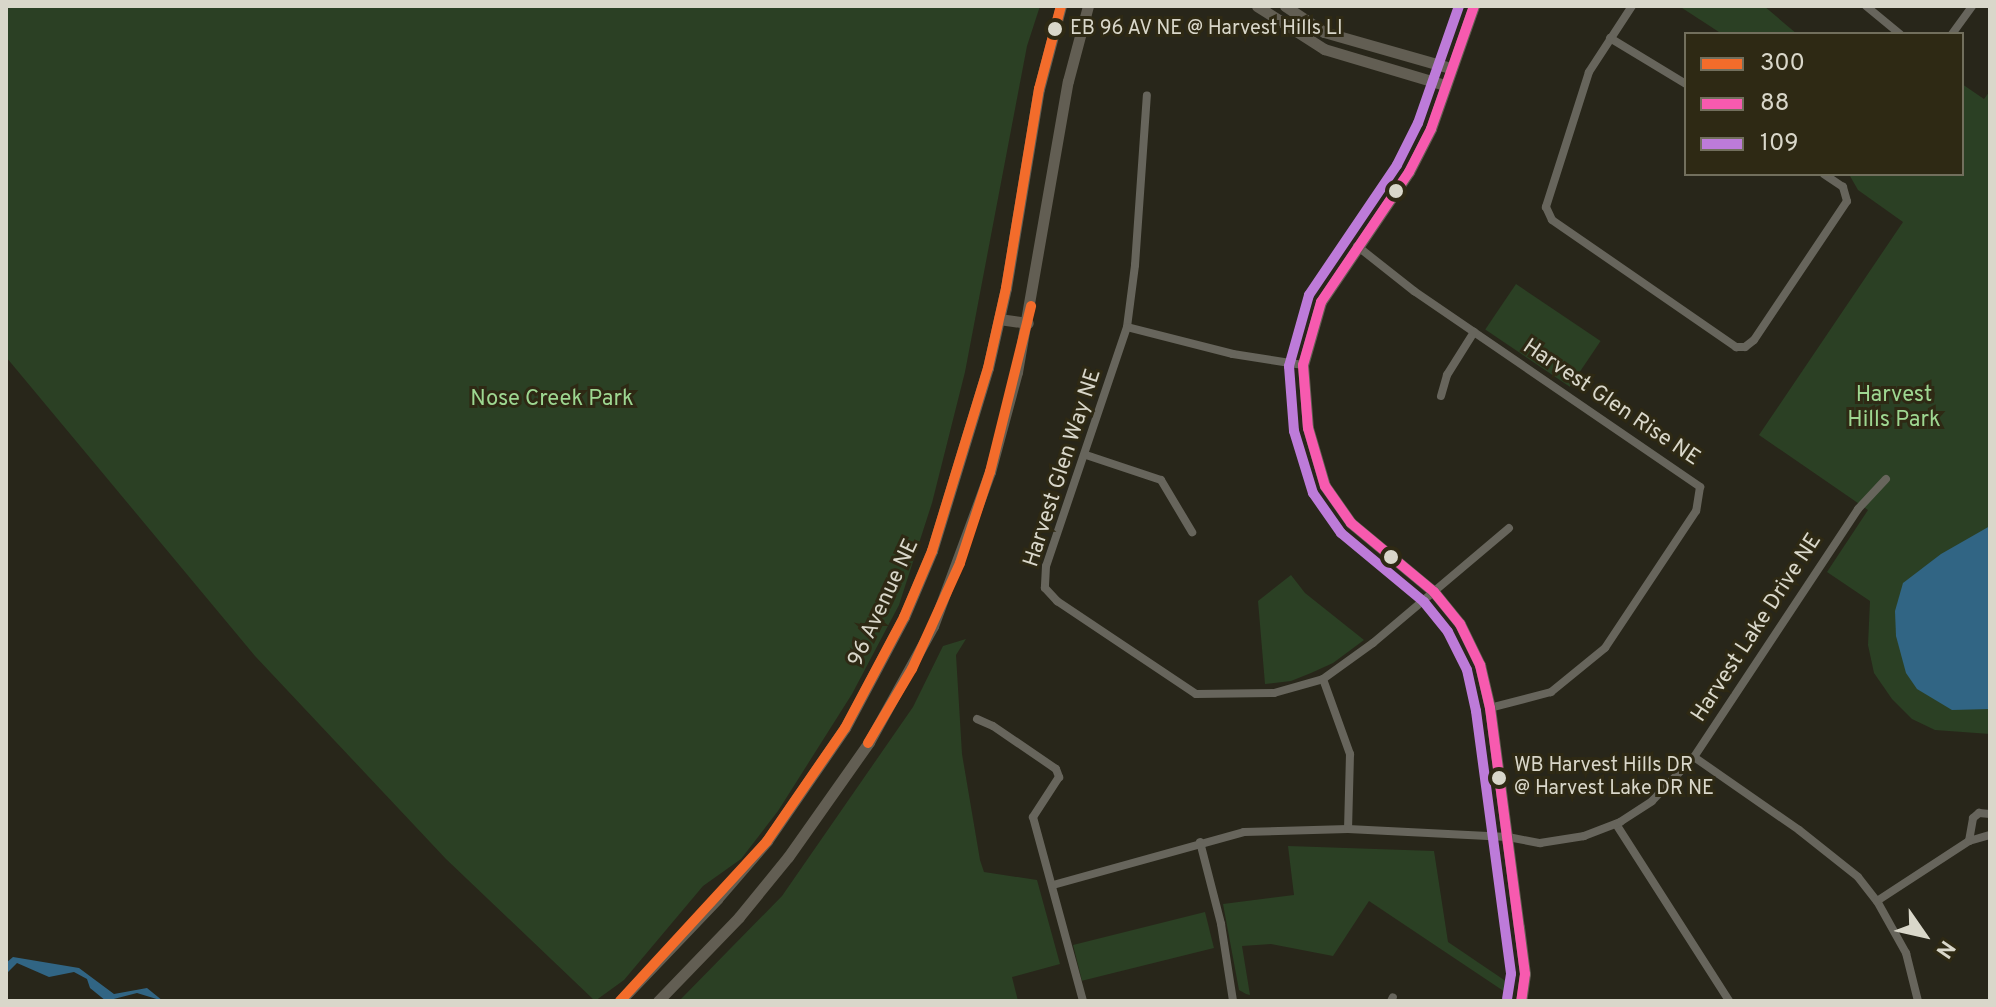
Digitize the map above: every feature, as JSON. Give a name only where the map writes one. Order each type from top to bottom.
[{"type":"main road","name":"96 Avenue NE","points":[[622,998],[717,899],[767,841],[845,728],[904,617],[932,551],[962,461],[999,319],[1039,89],[1061,6]]},
{"type":"main road","points":[[658,1001],[739,917],[788,857],[853,766],[912,669],[960,563],[985,487],[1028,323],[1068,81],[1088,6]]},
{"type":"main road","points":[[1257,6],[1324,49],[1445,85]]},
{"type":"main road","points":[[1285,6],[1324,32],[1450,68]]},
{"type":"main road","points":[[1474,6],[1431,129],[1409,172],[1321,302],[1303,365],[1308,428],[1325,486],[1351,523],[1434,592],[1471,642],[1490,708],[1508,837],[1525,974],[1521,1001]]},
{"type":"main road","points":[[999,319],[1028,323]]},
{"type":"street","points":[[1632,6],[1589,72],[1563,147],[1546,214],[1736,347],[1745,347],[1754,340],[1847,201],[1843,187],[1827,176]]},
{"type":"street","points":[[1866,6],[1898,32]]},
{"type":"street","points":[[1953,32],[1972,6]]},
{"type":"street","points":[[1610,38],[1684,83]]},
{"type":"street","name":"Harvest Glen Way NE","points":[[1147,95],[1127,327],[1046,566],[1045,588],[1057,601],[1196,694],[1274,693],[1323,679],[1434,592],[1509,528]]},
{"type":"street","name":"Harvest Glen Rise NE","points":[[1357,246],[1474,332],[1700,487],[1696,511],[1605,648],[1551,692],[1490,708]]},
{"type":"street","points":[[1127,327],[1233,354],[1303,365]]},
{"type":"street","points":[[1441,396],[1447,375],[1474,332]]},
{"type":"street","points":[[1086,455],[1161,480],[1192,532]]},
{"type":"street","name":"Harvest Lake Drive NE","points":[[1053,885],[1244,832],[1348,829],[1508,837],[1540,843],[1584,836],[1616,824],[1652,801],[1694,757],[1858,509],[1886,479]]},
{"type":"street","points":[[1323,679],[1350,754],[1348,829]]},
{"type":"street","points":[[977,719],[993,726],[1056,769],[1059,777],[1033,817],[1083,1001]]},
{"type":"street","points":[[1694,757],[1836,857],[1877,901],[1906,953],[1918,1001]]},
{"type":"street","points":[[1969,841],[1973,818],[1979,813],[1990,814]]},
{"type":"street","points":[[1616,824],[1727,998],[1717,1001]]},
{"type":"street","points":[[1877,901],[1969,841],[1990,835]]},
{"type":"street","points":[[1200,842],[1221,924],[1233,1001]]},
{"type":"green space","name":"Nose Creek Park","points":[[6,6],[1040,6],[1027,46],[965,372],[932,503],[899,605],[852,694],[778,811],[741,859],[703,886],[624,980],[595,1001],[446,859],[255,656],[6,357]]},
{"type":"green space","points":[[1679,6],[1764,6],[1795,32],[1719,32]]},
{"type":"green space","name":"Harvest Hills Park","points":[[1964,85],[1984,99],[1990,91],[1990,734],[1935,730],[1912,719],[1892,699],[1874,673],[1868,645],[1870,601],[1827,572],[1868,510],[1759,435],[1903,222],[1858,190],[1850,176],[1964,176]]},
{"type":"green space","points":[[1516,284],[1601,341],[1570,387],[1485,330]]},
{"type":"green space","points":[[1291,575],[1305,593],[1364,640],[1333,663],[1311,673],[1291,681],[1265,684],[1258,601]]},
{"type":"green space","points":[[966,639],[956,655],[962,754],[980,860],[984,872],[1037,880],[1060,964],[1012,977],[1018,1001],[679,1001],[782,896],[913,707],[943,646]]},
{"type":"green space","points":[[1288,846],[1434,851],[1448,942],[1510,984],[1511,996],[1369,901],[1333,956],[1271,944],[1242,946],[1250,995],[1239,990],[1223,904],[1294,895]]},
{"type":"green space","points":[[1205,912],[1214,948],[1082,981],[1073,945]]},
{"type":"water","points":[[1990,526],[1990,709],[1952,710],[1917,689],[1906,673],[1896,636],[1895,611],[1903,583],[1941,554]]},
{"type":"water","points":[[13,957],[79,968],[114,994],[147,988],[163,1001],[137,993],[106,1001],[90,988],[87,979],[74,972],[49,977],[17,963],[6,974],[6,963]]},
{"type":"transit line","name":"300","points":[[620,1001],[767,841],[845,728],[904,617],[932,551],[988,368],[1006,288],[1039,89],[1061,6]]},
{"type":"transit line","name":"109","points":[[1459,6],[1418,123],[1397,165],[1309,295],[1289,366],[1294,431],[1313,493],[1341,533],[1424,602],[1448,632],[1467,670],[1476,711],[1511,974],[1507,999]]},
{"type":"transit line","name":"88","points":[[1474,6],[1431,129],[1409,172],[1321,302],[1303,365],[1308,428],[1325,486],[1351,523],[1434,592],[1460,624],[1480,665],[1490,708],[1525,974],[1521,1001]]},
{"type":"transit line","name":"300","points":[[868,743],[912,669],[960,563],[990,472],[1031,306]]},
{"type":"place","name":"EB 96 AV NE @ Harvest Hills LI","points":[[1055,29]]},
{"type":"place","name":"WB Harvest Hills DR @ Harvest Lake DR NE","points":[[1499,778]]}]
